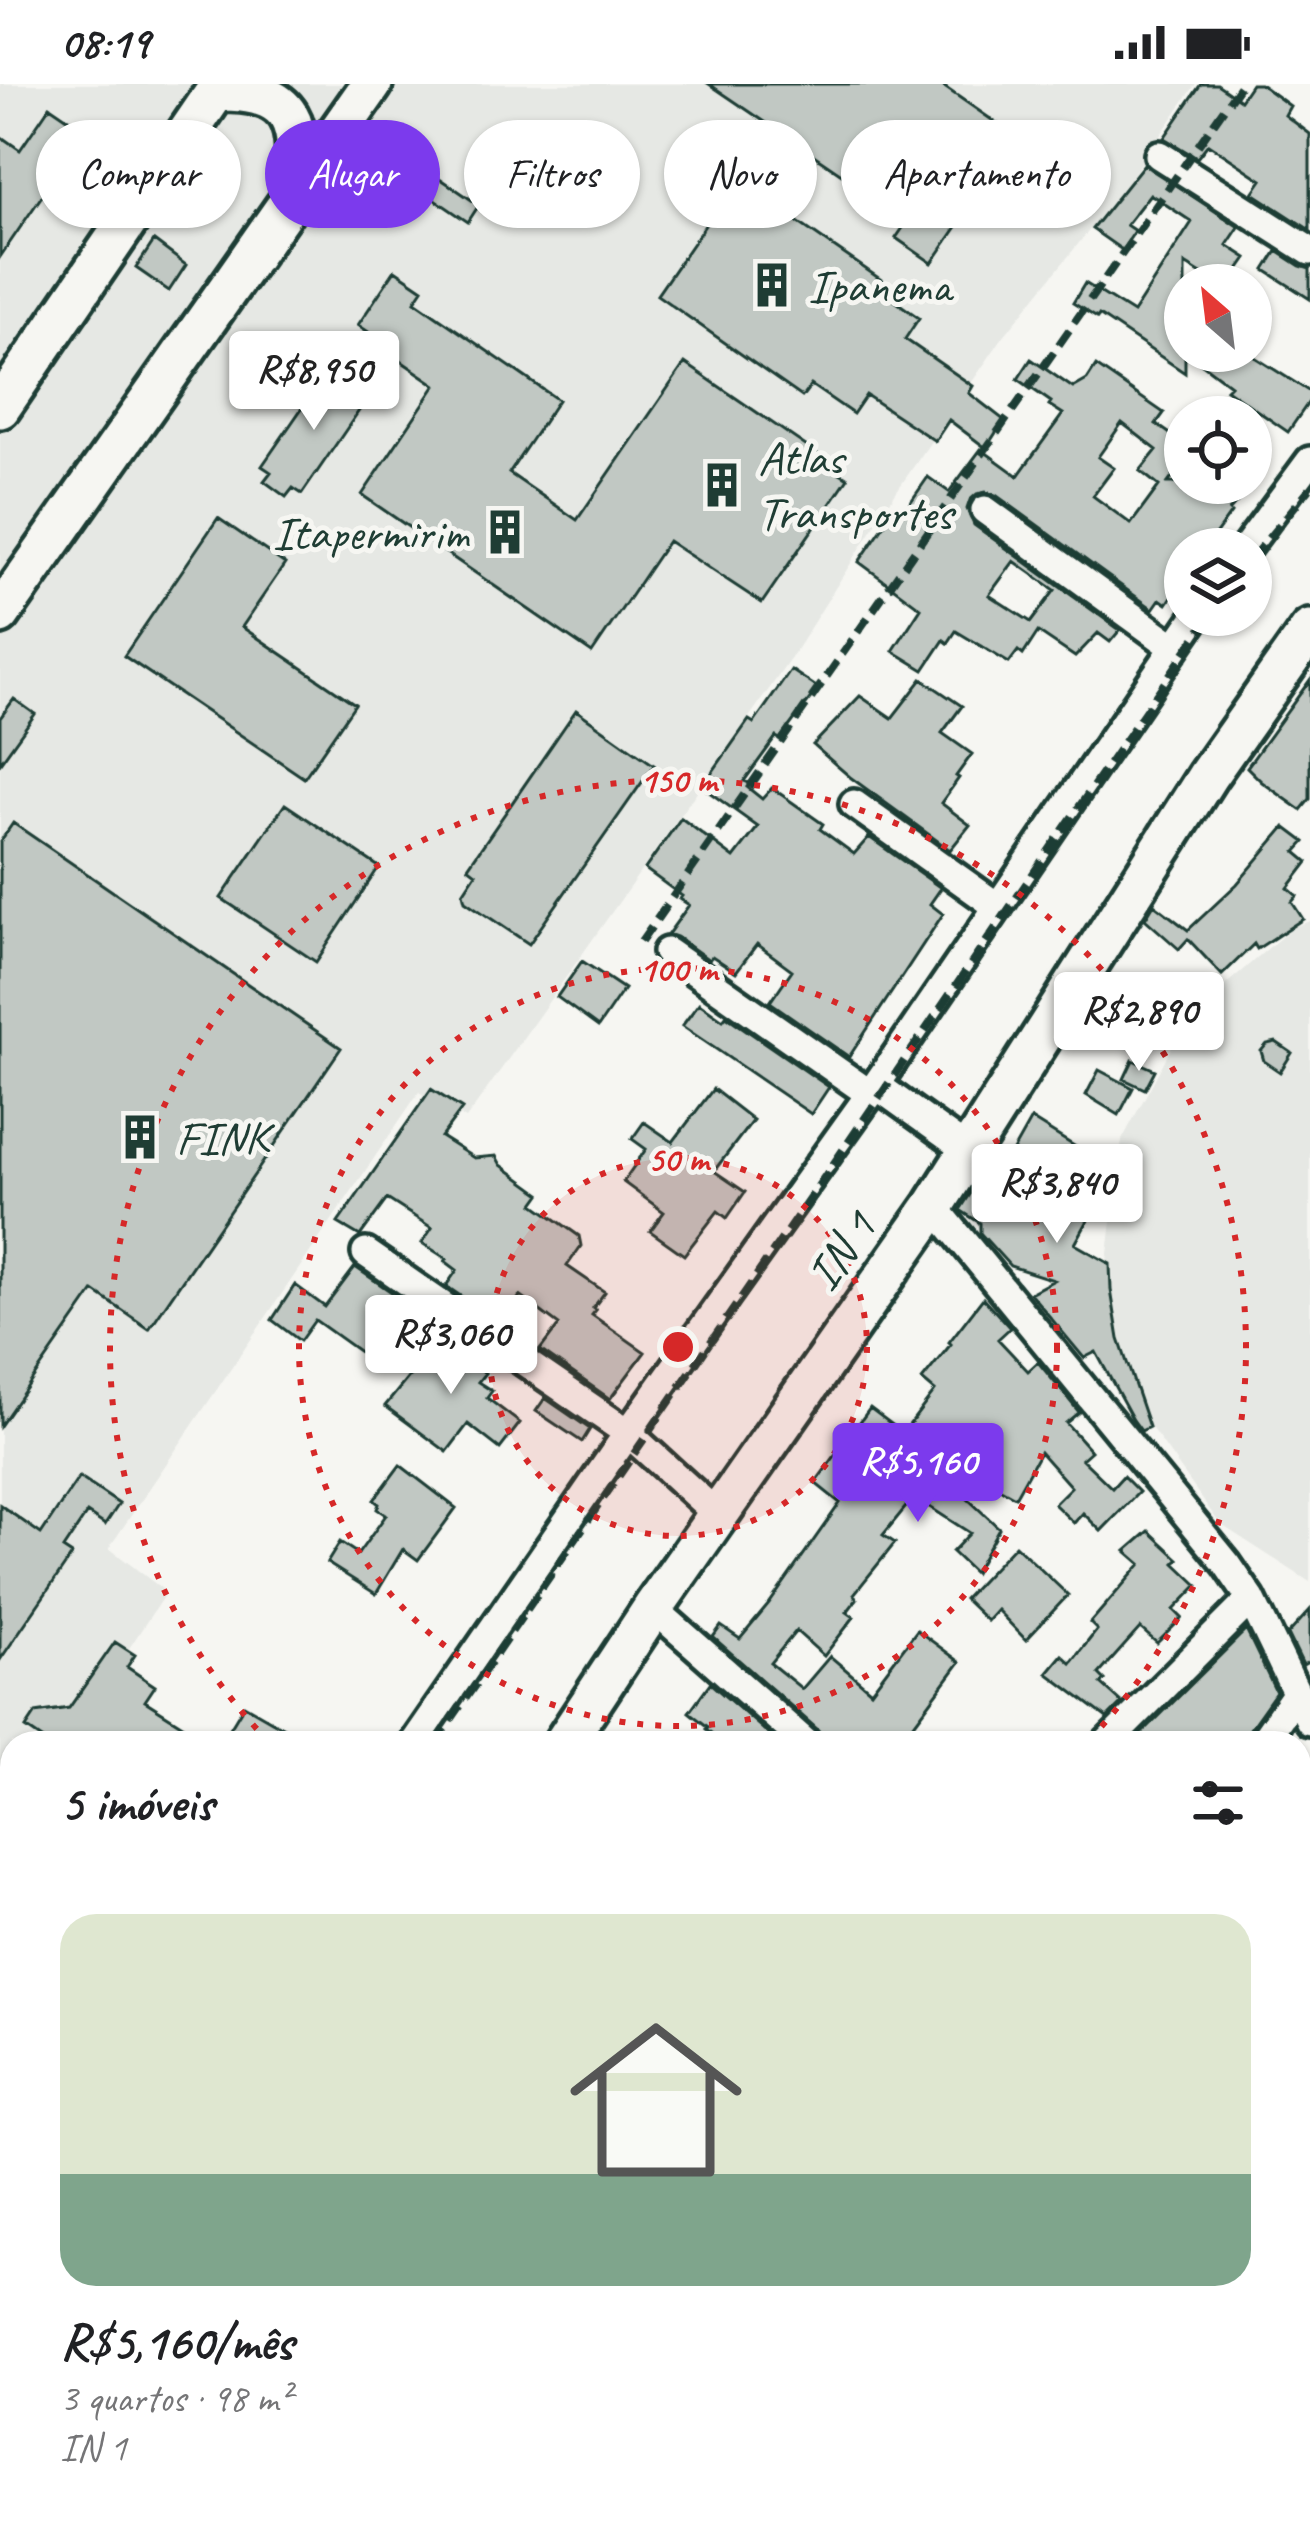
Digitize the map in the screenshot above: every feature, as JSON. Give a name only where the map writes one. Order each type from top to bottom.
[{"type":"street","points":[[347,120],[372,84]]},
{"type":"street","points":[[0,408],[219,88],[266,96],[291,120]]},
{"type":"street","points":[[1159,155],[1310,251]]},
{"type":"street","points":[[0,614],[272,228]]},
{"type":"street","points":[[1261,528],[1310,461]]},
{"type":"street","points":[[985,510],[1174,647]]},
{"type":"street","name":"IN 1","points":[[572,1731],[934,1206],[1208,775],[1310,630]]},
{"type":"street","points":[[422,1731],[873,1090],[1182,636]]},
{"type":"street","points":[[854,804],[998,907]]},
{"type":"street","points":[[667,952],[968,1151]]},
{"type":"street","points":[[934,1206],[1227,1564],[1251,1599],[1310,1721]]},
{"type":"street","points":[[366,1253],[628,1433],[718,1515]]},
{"type":"street","points":[[1119,1731],[1251,1599]]},
{"type":"street","points":[[653,1608],[792,1731]]},
{"type":"street","points":[[1270,1731],[1296,1694]]},
{"type":"shaded area","points":[[0,84],[1196,84],[1111,203],[1111,120],[841,120],[841,228],[1091,228],[1003,337],[894,495],[791,658],[466,1119],[419,1092],[109,1548],[166,1592],[75,1731],[0,1731]]},
{"type":"shaded area","points":[[1310,921],[1310,1582],[1220,1524],[1140,1412],[1105,1278],[1122,1140],[1188,1017],[1293,927]]},
{"type":"building","points":[[709,84],[940,84],[992,120],[841,120],[841,174],[817,157],[817,120],[762,120]]},
{"type":"building","points":[[1201,84],[1217,84],[1240,100],[1251,84],[1260,84],[1290,106],[1285,115],[1310,134],[1310,230],[1253,193],[1262,180],[1208,144],[1197,158],[1164,138]]},
{"type":"building","points":[[50,106],[71,120],[40,120]]},
{"type":"building","points":[[36,127],[36,204],[0,257],[0,136],[20,150]]},
{"type":"building","points":[[1144,164],[1239,227],[1227,245],[1247,258],[1243,264],[1165,264],[1192,222],[1150,194],[1126,225],[1135,231],[1122,250],[1092,229],[1111,228],[1111,205]]},
{"type":"building","points":[[440,178],[464,195],[464,219],[440,203]]},
{"type":"building","name":"Ipanema","points":[[703,228],[806,228],[883,281],[877,288],[919,318],[905,339],[973,386],[969,393],[1004,420],[986,448],[949,420],[935,441],[866,395],[853,414],[811,385],[802,397],[657,295]]},
{"type":"building","points":[[903,228],[956,228],[932,263],[896,238]]},
{"type":"building","points":[[154,241],[186,265],[169,291],[136,268]]},
{"type":"building","points":[[1277,251],[1310,269],[1310,299],[1272,275],[1269,264]]},
{"type":"building","points":[[1164,265],[1164,359],[1073,303],[1085,283],[1133,313]]},
{"type":"building","points":[[395,270],[423,289],[415,301],[558,400],[509,473],[577,520],[685,363],[848,478],[762,603],[668,541],[592,653],[362,495],[436,385],[358,325]]},
{"type":"building","points":[[1031,359],[1073,388],[1087,380],[1096,366],[1164,413],[1156,424],[1164,430],[1164,504],[1235,504],[1231,513],[1220,528],[1164,528],[1164,602],[1160,599],[1153,609],[996,495],[977,494],[967,509],[974,525],[1120,630],[1110,642],[1098,633],[1075,657],[1038,632],[1023,655],[1018,651],[1009,663],[956,631],[924,670],[893,651],[921,608],[859,562],[896,508],[903,513],[928,477],[949,492],[981,449],[1018,476],[1063,414],[1018,379]],"holes":[[[1122,423],[1157,450],[1140,471],[1159,486],[1131,524],[1093,496],[1114,468],[1098,457]],[[1014,561],[1055,590],[1031,622],[989,595]]]},
{"type":"building","points":[[1272,368],[1310,392],[1310,400],[1288,432],[1272,421],[1272,396],[1236,396],[1226,389],[1230,385],[1213,372],[1272,372]]},
{"type":"building","points":[[342,369],[364,384],[358,393],[367,399],[302,494],[293,488],[286,497],[264,481],[271,472],[262,466],[327,372],[335,378]]},
{"type":"building","points":[[218,518],[285,564],[242,627],[355,704],[304,778],[124,656]]},
{"type":"building","points":[[791,670],[818,688],[744,781],[750,783],[747,787],[762,799],[772,788],[823,824],[820,829],[854,854],[869,837],[941,888],[930,904],[943,914],[849,1057],[770,1002],[792,970],[757,944],[736,972],[668,934],[689,905],[645,869],[681,818],[734,858],[758,827],[702,787]]},
{"type":"building","points":[[922,679],[962,706],[942,733],[972,754],[941,803],[970,825],[950,850],[813,745],[860,696],[892,718]]},
{"type":"building","points":[[1310,680],[1310,799],[1301,810],[1247,767]]},
{"type":"building","points":[[14,699],[35,714],[0,763],[0,718]]},
{"type":"building","points":[[576,710],[654,765],[529,944],[465,901],[463,893],[476,873],[468,867]]},
{"type":"building","points":[[285,804],[379,867],[316,962],[221,898]]},
{"type":"building","name":"FINK","points":[[13,823],[341,1048],[149,1329],[94,1291],[0,1426],[0,842]]},
{"type":"building","points":[[1285,827],[1305,842],[1296,852],[1308,862],[1288,888],[1297,896],[1292,902],[1303,919],[1257,949],[1254,944],[1222,975],[1188,939],[1179,949],[1145,919],[1154,904],[1188,930],[1237,884]]},
{"type":"building","points":[[582,961],[624,989],[598,1027],[557,997]]},
{"type":"building","points":[[699,1003],[723,1020],[726,1016],[829,1087],[811,1114],[682,1026]]},
{"type":"building","points":[[1276,1042],[1292,1053],[1280,1072],[1264,1061],[1261,1051]]},
{"type":"building","points":[[1133,1060],[1155,1070],[1145,1089],[1124,1079]]},
{"type":"building","points":[[1099,1070],[1133,1088],[1119,1115],[1086,1095]]},
{"type":"building","points":[[431,1089],[462,1109],[441,1137],[474,1158],[496,1156],[501,1165],[541,1194],[534,1204],[579,1236],[581,1246],[567,1266],[605,1292],[592,1315],[645,1352],[610,1399],[540,1350],[559,1325],[520,1296],[501,1324],[446,1286],[457,1270],[422,1243],[432,1228],[387,1199],[360,1236],[338,1223]]},
{"type":"building","points":[[713,1089],[753,1120],[714,1171],[745,1192],[727,1218],[718,1211],[684,1255],[650,1231],[664,1212],[623,1182],[646,1149],[632,1139],[644,1122],[673,1142]]},
{"type":"building","points":[[1031,1119],[1095,1159],[1083,1182],[1102,1195],[1075,1244],[1110,1264],[1119,1339],[1149,1427],[1141,1431],[1096,1352],[1084,1358],[1030,1293],[1054,1280],[1010,1266],[980,1233],[980,1223],[960,1210],[978,1182],[991,1190]]},
{"type":"building","points":[[355,1267],[412,1306],[399,1324],[394,1321],[368,1358],[315,1320],[300,1341],[272,1320],[295,1285],[325,1307]]},
{"type":"building","points":[[983,1298],[1010,1328],[998,1339],[1028,1371],[1038,1362],[1079,1412],[1066,1423],[1091,1451],[1082,1459],[1112,1488],[1123,1476],[1139,1492],[1101,1531],[1083,1513],[1074,1523],[1054,1504],[1071,1487],[1040,1452],[1015,1497],[913,1440],[910,1445],[999,1528],[974,1573],[952,1552],[970,1533],[914,1497],[883,1535],[895,1543],[854,1594],[857,1599],[847,1612],[854,1617],[824,1656],[796,1631],[770,1663],[802,1689],[830,1656],[871,1691],[917,1630],[960,1662],[913,1725],[920,1731],[818,1731],[713,1637],[721,1626],[740,1639],[769,1604],[840,1503],[815,1483],[870,1408],[903,1433],[935,1391],[922,1380]]},
{"type":"building","points":[[447,1330],[474,1349],[470,1361],[485,1373],[478,1382],[492,1391],[487,1398],[520,1423],[500,1449],[468,1424],[447,1452],[385,1406]]},
{"type":"building","points":[[545,1398],[590,1429],[582,1442],[536,1411]]},
{"type":"building","points":[[400,1465],[456,1508],[418,1560],[403,1549],[376,1594],[327,1563],[340,1542],[358,1554],[386,1515],[374,1500]]},
{"type":"building","points":[[79,1477],[119,1504],[105,1525],[87,1513],[63,1549],[72,1555],[0,1660],[0,1505],[41,1534]]},
{"type":"building","points":[[1149,1531],[1198,1585],[1174,1610],[1182,1618],[1157,1643],[1140,1628],[1099,1674],[1105,1680],[1101,1684],[1122,1703],[1107,1718],[1047,1673],[1062,1655],[1071,1663],[1097,1630],[1090,1623],[1141,1564],[1126,1551]]},
{"type":"building","points":[[1015,1545],[1068,1595],[1026,1640],[997,1610],[987,1621],[964,1599]]},
{"type":"building","points":[[1310,1610],[1310,1661],[1303,1665],[1288,1634]]},
{"type":"building","points":[[1246,1630],[1276,1692],[1248,1731],[1144,1731]]},
{"type":"building","points":[[115,1642],[135,1655],[127,1667],[155,1686],[145,1701],[186,1731],[26,1728],[36,1713],[69,1708]]},
{"type":"building","points":[[710,1683],[765,1731],[708,1731],[689,1712]]},
{"type":"building","points":[[244,1705],[289,1731],[228,1731]]},
{"type":"railway","points":[[641,942],[1241,84]]},
{"type":"railway","points":[[1272,534],[1310,488]]},
{"type":"railway","points":[[443,1731],[1197,636]]},
{"type":"place","name":"Ipanema","points":[[772,285]]},
{"type":"place","name":"Atlas Transportes","points":[[722,485]]},
{"type":"place","name":"Itapermirim","points":[[505,532]]},
{"type":"place","name":"FINK","points":[[140,1137]]}]
